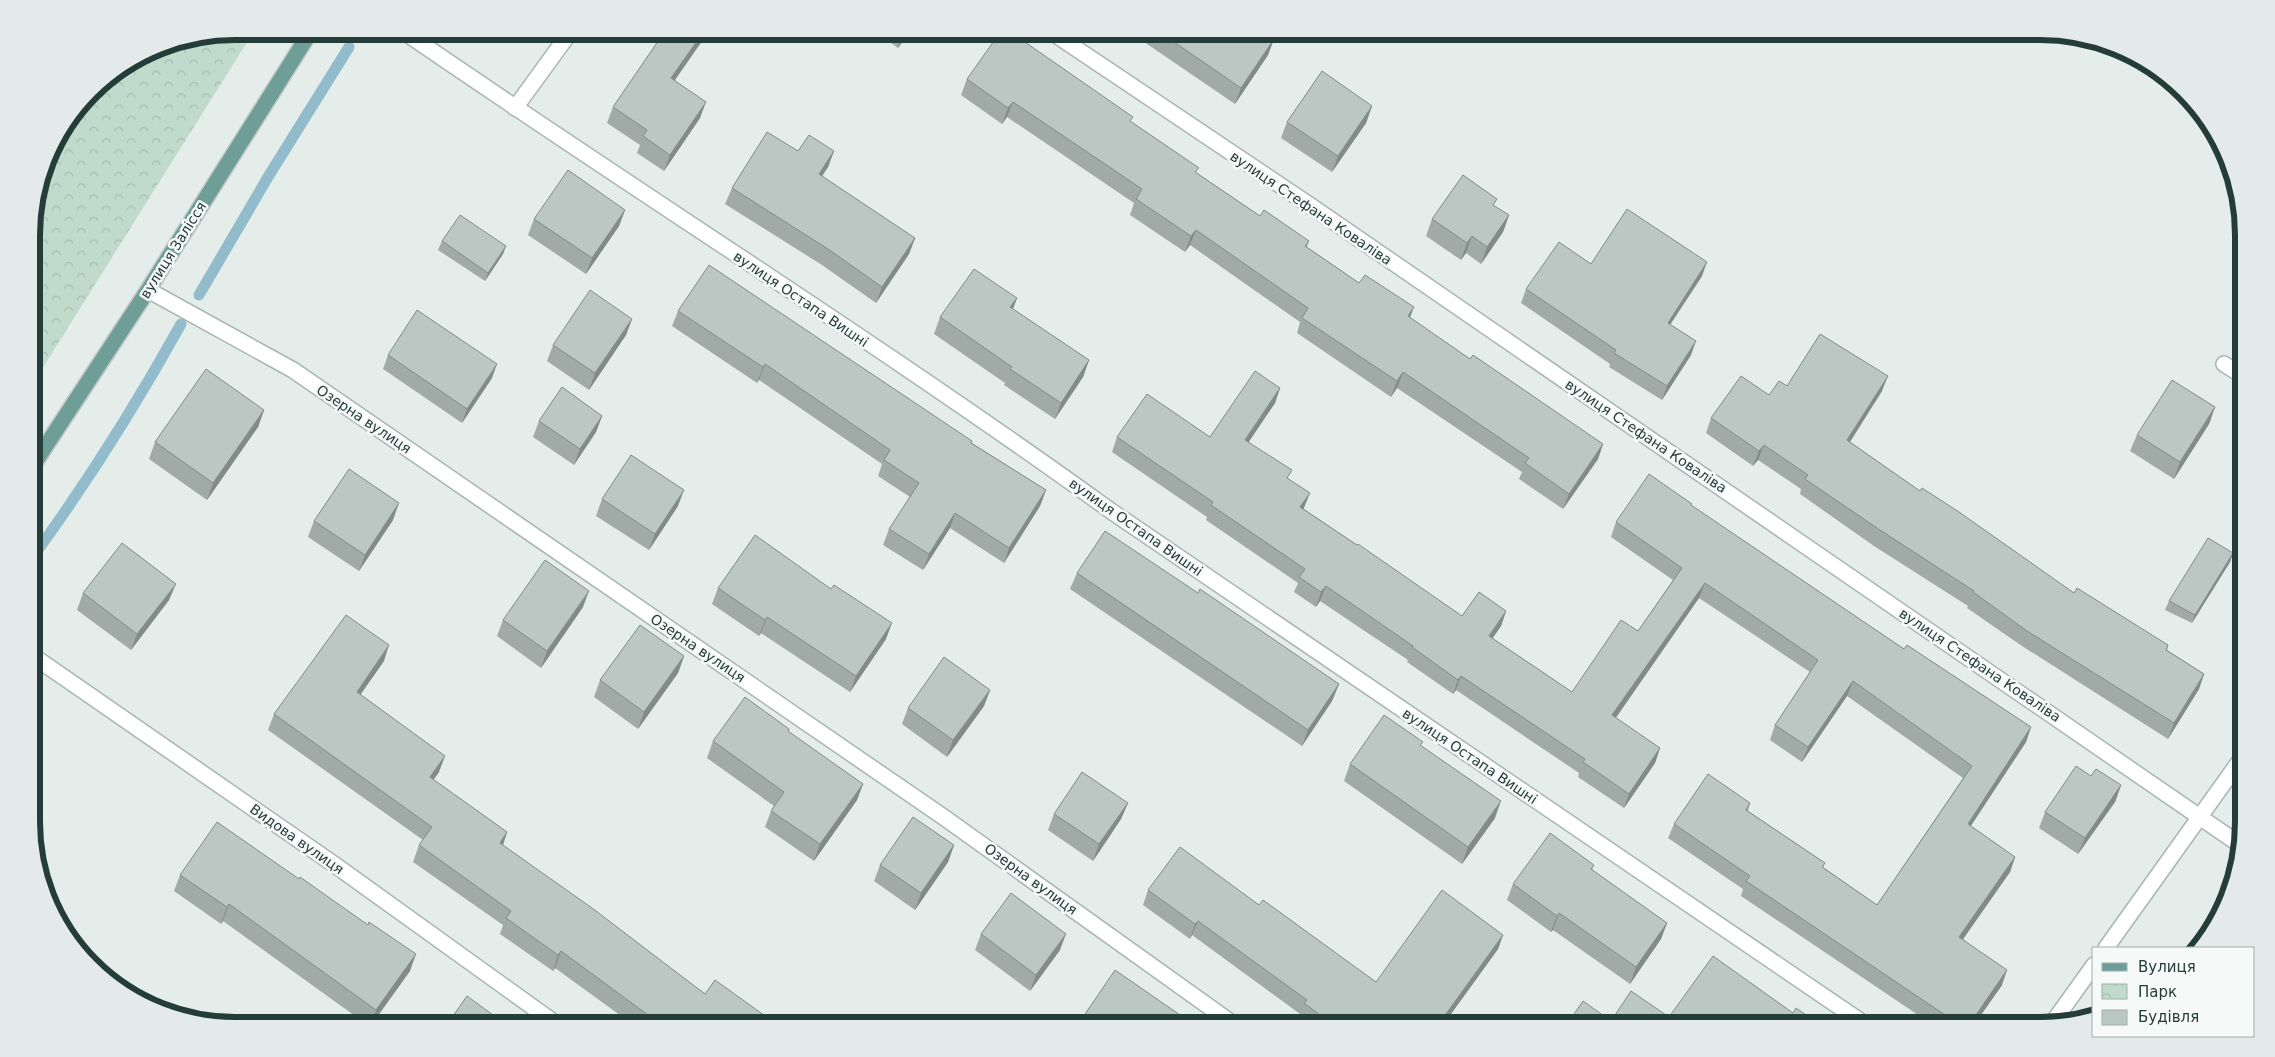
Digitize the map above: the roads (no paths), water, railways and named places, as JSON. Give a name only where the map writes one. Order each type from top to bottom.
[{"type":"main road","name":"вулиця Залісся","points":[[40,455],[148,290],[305,40]]},
{"type":"street","name":"вулиця Остапа Вишні","points":[[416,40],[515,108],[998,429],[1111,511],[1854,1017]]},
{"type":"street","points":[[515,108],[564,40]]},
{"type":"street","name":"вулиця Стефана Коваліва","points":[[1063,40],[1324,216],[2234,840]]},
{"type":"street","name":"Озерна вулиця","points":[[148,290],[293,370],[942,816],[1223,1017]]},
{"type":"street","points":[[2224,364],[2235,371]]},
{"type":"street","name":"Видова вулиця","points":[[40,661],[335,865],[546,1017]]},
{"type":"street","points":[[2107,947],[2235,767]]},
{"type":"street","points":[[2057,1016],[2092,968]]},
{"type":"waterway","points":[[199,295],[268,177],[349,47]]},
{"type":"waterway","points":[[40,547],[110,443],[181,324]]}]
